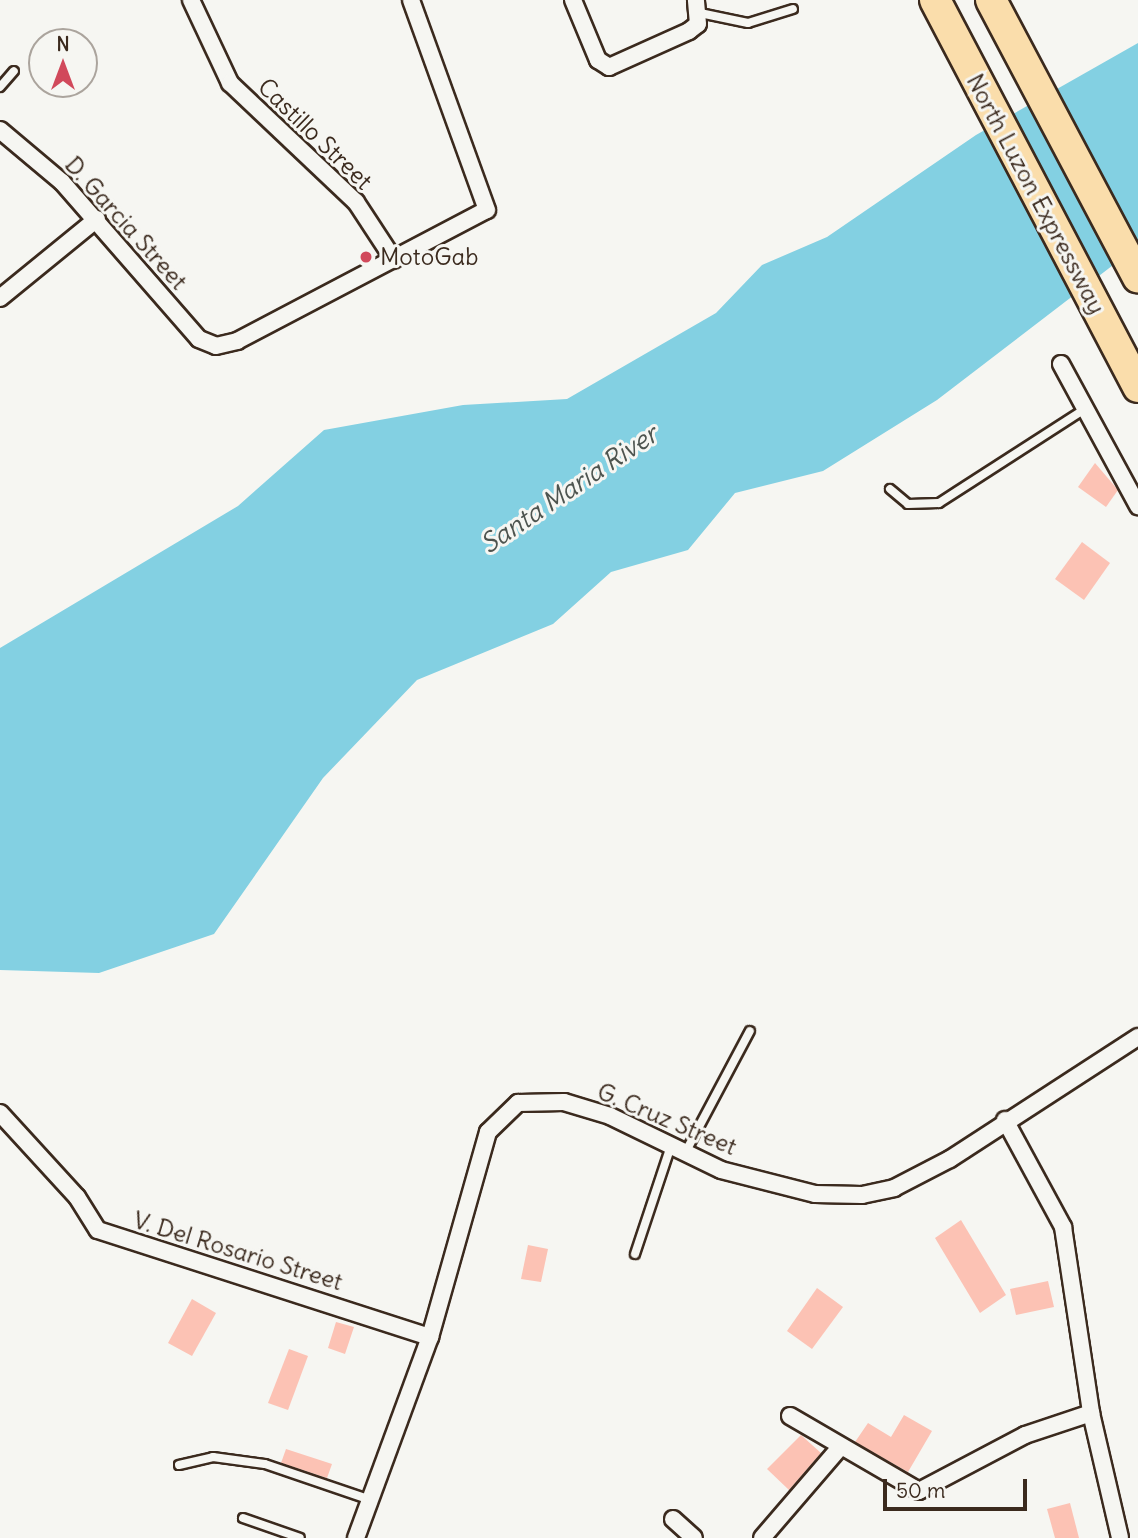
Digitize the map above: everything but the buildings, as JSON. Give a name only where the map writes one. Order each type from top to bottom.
[{"type":"highway","name":"North Luzon Expressway","points":[[935,0],[1134,379]]},
{"type":"highway","name":"North Luzon Expressway","points":[[991,0],[1138,278]]},
{"type":"street","name":"Castillo Street","points":[[191,0],[230,83],[356,202],[394,260]]},
{"type":"street","points":[[394,260],[487,210],[411,0]]},
{"type":"street","points":[[573,0],[598,60],[609,67],[690,31],[698,7]]},
{"type":"street","name":"D. Garcia Street","points":[[0,130],[97,219],[200,339],[216,346],[394,260]]},
{"type":"street","points":[[0,298],[97,219]]},
{"type":"street","points":[[1061,364],[1138,506]]},
{"type":"street","name":"G. Cruz Street","points":[[356,1538],[368,1499],[430,1337],[488,1132],[518,1103],[564,1102],[721,1170],[815,1194],[862,1195],[894,1188],[950,1159],[1004,1119],[1138,1037]]},
{"type":"street","name":"V. Del Rosario Street","points":[[0,1113],[77,1197],[98,1230],[430,1337]]},
{"type":"street","points":[[1004,1119],[1063,1227],[1091,1413],[1120,1538]]},
{"type":"street","points":[[790,1416],[919,1491],[1025,1435],[1091,1413]]},
{"type":"street","points":[[762,1538],[841,1446]]},
{"type":"street","points":[[673,1519],[694,1538]]},
{"type":"lane","points":[[698,7],[748,23],[793,9]]},
{"type":"lane","points":[[0,87],[14,71]]},
{"type":"lane","points":[[890,489],[908,504],[939,503],[1085,409]]},
{"type":"lane","points":[[635,1254],[678,1150],[750,1031]]},
{"type":"lane","points":[[178,1465],[213,1457],[265,1464],[368,1499]]},
{"type":"lane","points":[[243,1518],[300,1538]]},
{"type":"water","name":"Santa Maria River","points":[[1138,43],[1138,246],[937,400],[823,471],[735,493],[688,550],[611,572],[553,624],[417,680],[323,778],[214,934],[99,973],[0,970],[0,648],[238,506],[324,430],[463,405],[567,399],[716,313],[762,265],[827,237],[976,135]]},
{"type":"place","name":"MotoGab","points":[[366,257]]}]
